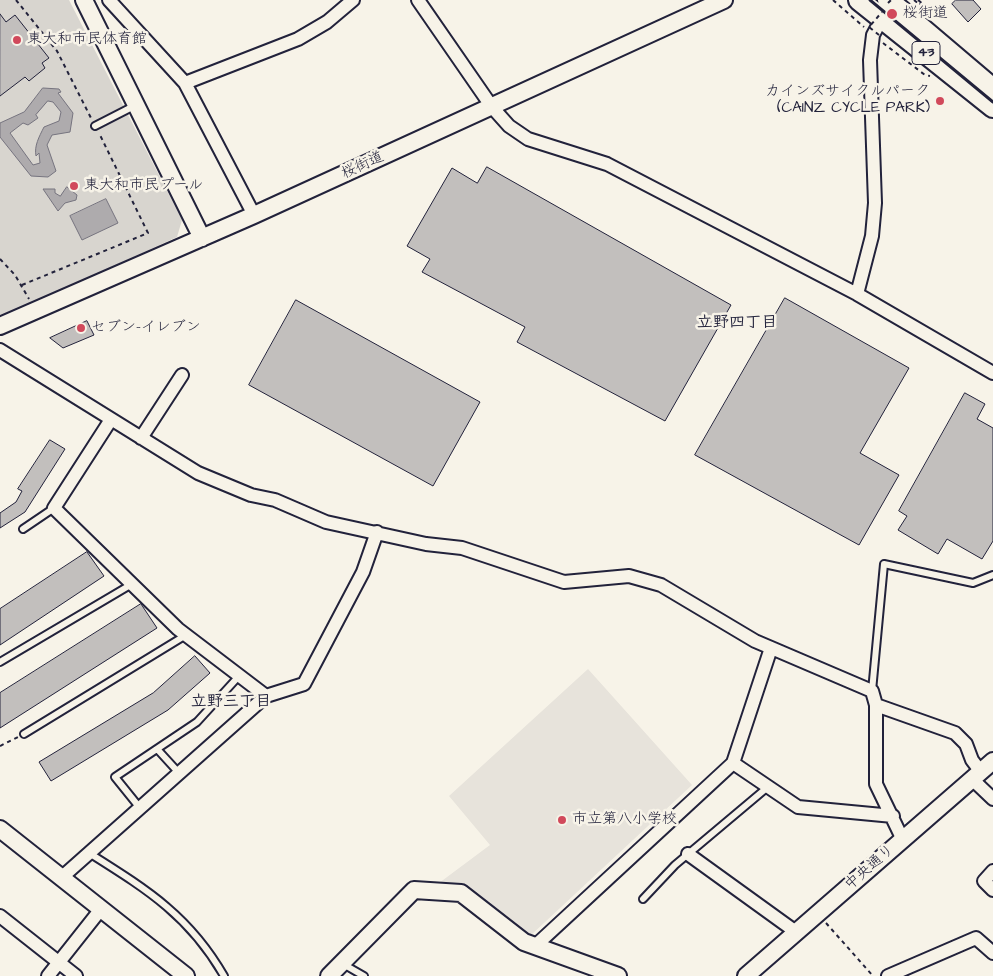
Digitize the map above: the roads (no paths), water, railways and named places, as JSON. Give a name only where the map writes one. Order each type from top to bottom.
[{"type":"main road","name":"43","points":[[859,0],[885,11],[993,89]]},
{"type":"main road","name":"43","points":[[885,11],[993,107]]},
{"type":"street","points":[[84,0],[202,238]]},
{"type":"street","points":[[109,0],[185,83],[254,215]]},
{"type":"street","points":[[185,83],[298,39],[327,22],[353,0]]},
{"type":"street","points":[[418,0],[492,107],[509,126],[528,139],[607,164],[857,294],[993,373]]},
{"type":"street","name":"桜街道","points":[[0,326],[254,215],[724,0]]},
{"type":"street","points":[[857,294],[872,236],[875,203],[870,60],[873,35],[885,11]]},
{"type":"street","points":[[0,350],[110,421],[198,473],[251,495],[275,500],[326,522],[426,544],[462,548],[564,582],[629,576],[661,585],[772,648],[872,691],[876,705],[876,784],[903,840]]},
{"type":"street","points":[[141,438],[182,375]]},
{"type":"street","points":[[110,421],[54,508],[186,635],[266,696]]},
{"type":"street","points":[[61,878],[266,696],[304,684],[363,572],[376,532]]},
{"type":"street","points":[[535,946],[733,762],[772,648]]},
{"type":"street","points":[[876,705],[955,732],[966,744],[976,776],[993,799]]},
{"type":"street","name":"中央通り","points":[[746,976],[993,761]]},
{"type":"street","points":[[733,762],[798,807],[893,816]]},
{"type":"street","points":[[0,829],[186,976]]},
{"type":"street","points":[[688,854],[796,932]]},
{"type":"street","points":[[993,871],[984,881],[993,890]]},
{"type":"street","points":[[329,976],[414,890],[461,893],[524,942],[618,976]]},
{"type":"street","points":[[48,976],[101,909]]},
{"type":"street","points":[[0,916],[76,976]]},
{"type":"street","points":[[888,976],[976,938],[993,953]]},
{"type":"lane","points":[[95,126],[137,104]]},
{"type":"lane","points":[[23,529],[54,508]]},
{"type":"lane","points":[[872,691],[884,564],[973,583],[993,575]]},
{"type":"lane","points":[[0,662],[132,584]]},
{"type":"lane","points":[[24,734],[186,635]]},
{"type":"lane","points":[[140,808],[115,776],[158,750],[197,722],[239,676]]},
{"type":"lane","points":[[158,750],[179,773]]},
{"type":"lane","points":[[643,900],[688,854],[769,786]]},
{"type":"lane","points":[[89,853],[157,897],[195,934],[212,955],[224,976]]},
{"type":"lane","points":[[342,963],[364,976]]},
{"type":"railway","points":[[870,0],[993,102]]},
{"type":"place","name":"桜街道","points":[[892,14]]},
{"type":"place","name":"東大和市民体育館","points":[[17,40]]},
{"type":"place","name":"カインズサイクルパーク (CAINZ CYCLE PARK)","points":[[940,101]]},
{"type":"place","name":"東大和市民プール","points":[[74,186]]},
{"type":"place","name":"セブン-イレブン","points":[[81,328]]},
{"type":"place","name":"市立第八小学校","points":[[562,820]]},
{"type":"district","name":"立野四丁目","points":[[737,324]]},
{"type":"district","name":"立野三丁目","points":[[231,703]]}]
